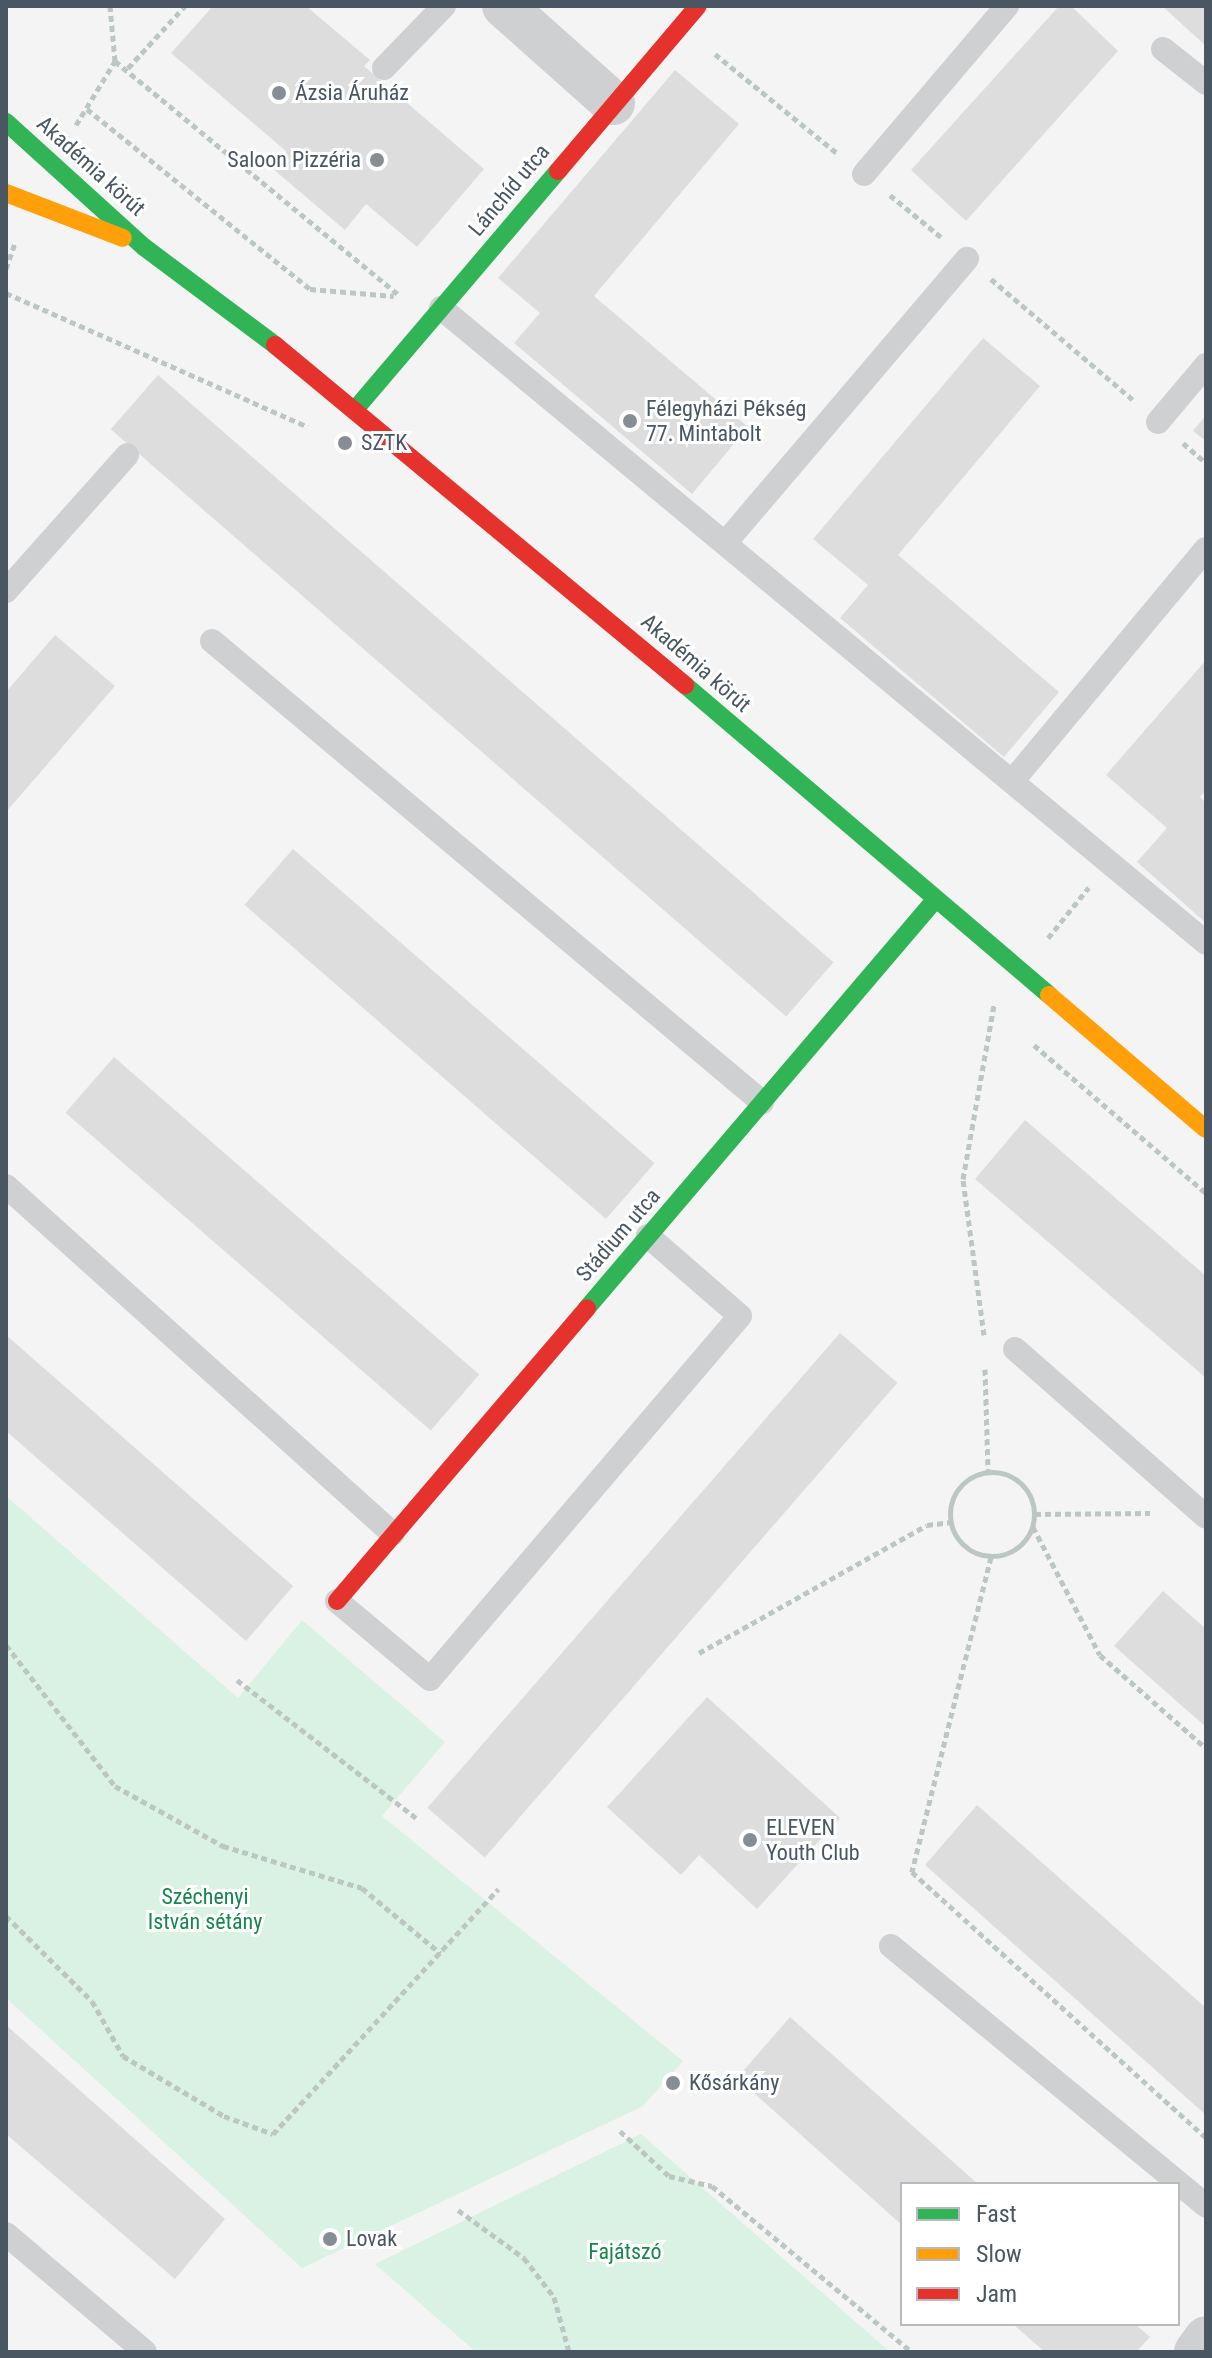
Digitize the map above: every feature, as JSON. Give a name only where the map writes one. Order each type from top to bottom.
[{"type":"street","points":[[504,6],[613,103]]},
{"type":"street","name":"Lánchíd utca","points":[[358,406],[698,6]]},
{"type":"street","name":"Akadémia körút","points":[[6,122],[144,247],[358,406],[1206,1129]]},
{"type":"street","name":"Akadémia körút","points":[[6,193],[144,247]]},
{"type":"street","name":"Stádium utca","points":[[337,1601],[935,900]]},
{"type":"street","points":[[1196,2352],[1206,2338]]},
{"type":"lane","points":[[384,68],[444,6]]},
{"type":"lane","points":[[864,174],[1007,6]]},
{"type":"lane","points":[[1163,49],[1206,83]]},
{"type":"lane","points":[[726,542],[967,259]]},
{"type":"lane","points":[[436,314],[726,542],[1015,778],[1206,943]]},
{"type":"lane","points":[[1158,422],[1206,365]]},
{"type":"lane","points":[[6,591],[127,455]]},
{"type":"lane","points":[[1015,778],[1206,549]]},
{"type":"lane","points":[[212,641],[762,1102]]},
{"type":"lane","points":[[6,1186],[393,1534]]},
{"type":"lane","points":[[337,1601],[430,1679],[740,1316],[648,1236]]},
{"type":"lane","points":[[1015,1349],[1203,1515]]},
{"type":"lane","points":[[891,1946],[1177,2182]]},
{"type":"lane","points":[[1180,2185],[1206,2206]]},
{"type":"lane","points":[[6,2234],[145,2352]]},
{"type":"path","points":[[110,6],[115,61],[87,109],[310,289],[401,296]]},
{"type":"path","points":[[128,68],[185,6]]},
{"type":"path","points":[[115,61],[128,68],[401,296],[436,314]]},
{"type":"path","points":[[6,293],[320,433]]},
{"type":"path","points":[[981,999],[1003,1018]]},
{"type":"path","points":[[988,1471],[984,1322],[963,1179],[992,1008]]},
{"type":"path","points":[[1025,1038],[1206,1193]]},
{"type":"path","points":[[988,1471],[1015,1478],[1035,1514],[1033,1527],[1017,1549],[991,1557],[964,1547],[950,1522],[954,1494],[988,1471]]},
{"type":"path","points":[[1035,1514],[1203,1515]]},
{"type":"path","points":[[699,1653],[927,1525],[950,1522]]},
{"type":"path","points":[[1033,1527],[1100,1655],[1206,1748]]},
{"type":"path","points":[[991,1557],[912,1872],[1206,2138]]},
{"type":"path","points":[[6,1645],[115,1786],[223,1846],[362,1888],[440,1953]]},
{"type":"path","points":[[237,1680],[416,1818]]},
{"type":"path","points":[[6,1916],[92,2001],[123,2056],[224,2116],[273,2134],[498,1889]]},
{"type":"path","points":[[620,2131],[669,2176],[722,2194],[912,2352]]},
{"type":"path","points":[[458,2210],[524,2258],[554,2297],[569,2352]]},
{"type":"green space","name":"Széchenyi István sétány","points":[[6,1496],[238,1698],[302,1620],[445,1742],[382,1816],[683,2061],[643,2106],[302,2268],[6,1998]]},
{"type":"green space","name":"Fajátszó","points":[[641,2134],[890,2352],[476,2352],[375,2264]]},
{"type":"building","points":[[213,6],[306,6],[370,60],[364,66],[484,169],[417,247],[366,204],[345,230],[273,169],[287,152],[171,53]]},
{"type":"building","points":[[1059,6],[1071,6],[1118,51],[966,221],[911,170]]},
{"type":"building","points":[[1162,6],[1206,6],[1206,46]]},
{"type":"building","points":[[675,70],[739,124],[594,296],[748,427],[692,494],[514,343],[540,313],[498,278]]},
{"type":"building","points":[[983,338],[1040,386],[898,555],[1059,692],[1004,757],[840,618],[868,585],[813,539]]},
{"type":"building","points":[[158,375],[833,962],[786,1017],[111,429]]},
{"type":"building","points":[[1206,415],[1206,441],[1193,431]]},
{"type":"building","points":[[55,635],[115,686],[6,812],[6,692]]},
{"type":"building","points":[[1206,660],[1206,790],[1200,797],[1206,803],[1206,923],[1137,862],[1167,828],[1106,775]]},
{"type":"building","points":[[293,849],[655,1163],[606,1219],[244,905]]},
{"type":"building","points":[[114,1057],[479,1375],[431,1430],[65,1113]]},
{"type":"building","points":[[1025,1120],[1206,1276],[1206,1378],[975,1179]]},
{"type":"building","points":[[840,1333],[897,1383],[485,1858],[427,1808]]},
{"type":"building","points":[[6,1335],[293,1586],[246,1641],[6,1431]]},
{"type":"building","points":[[1163,1591],[1206,1629],[1206,1727],[1114,1646]]},
{"type":"building","points":[[707,1697],[840,1818],[757,1909],[699,1855],[681,1875],[607,1807]]},
{"type":"building","points":[[977,1805],[1206,2008],[1206,2115],[925,1865]]},
{"type":"building","points":[[790,2017],[976,2182],[900,2182],[900,2223],[737,2078]]},
{"type":"building","points":[[6,2025],[225,2219],[175,2279],[6,2134]]},
{"type":"building","points":[[1015,2326],[1137,2326],[1150,2337],[1136,2352],[1045,2352]]},
{"type":"traffic: fast","points":[[6,122],[144,247],[275,345]]},
{"type":"traffic: fast","points":[[358,406],[558,171]]},
{"type":"traffic: fast","points":[[685,685],[1049,995]]},
{"type":"traffic: fast","points":[[587,1308],[935,900]]},
{"type":"traffic: slow","points":[[6,193],[123,238]]},
{"type":"traffic: slow","points":[[1049,995],[1206,1129]]},
{"type":"traffic: jam","points":[[558,171],[698,6]]},
{"type":"traffic: jam","points":[[275,345],[685,685]]},
{"type":"traffic: jam","points":[[337,1601],[587,1308]]},
{"type":"place","name":"Ázsia Áruház","points":[[279,93]]},
{"type":"place","name":"Saloon Pizzéria","points":[[377,160]]},
{"type":"place","name":"Félegyházi Pékség 77. Mintabolt","points":[[630,421]]},
{"type":"place","name":"SZTK","points":[[345,443]]},
{"type":"place","name":"ELEVEN Youth Club","points":[[750,1840]]},
{"type":"place","name":"Kősárkány","points":[[673,2083]]},
{"type":"place","name":"Lovak","points":[[330,2239]]}]
